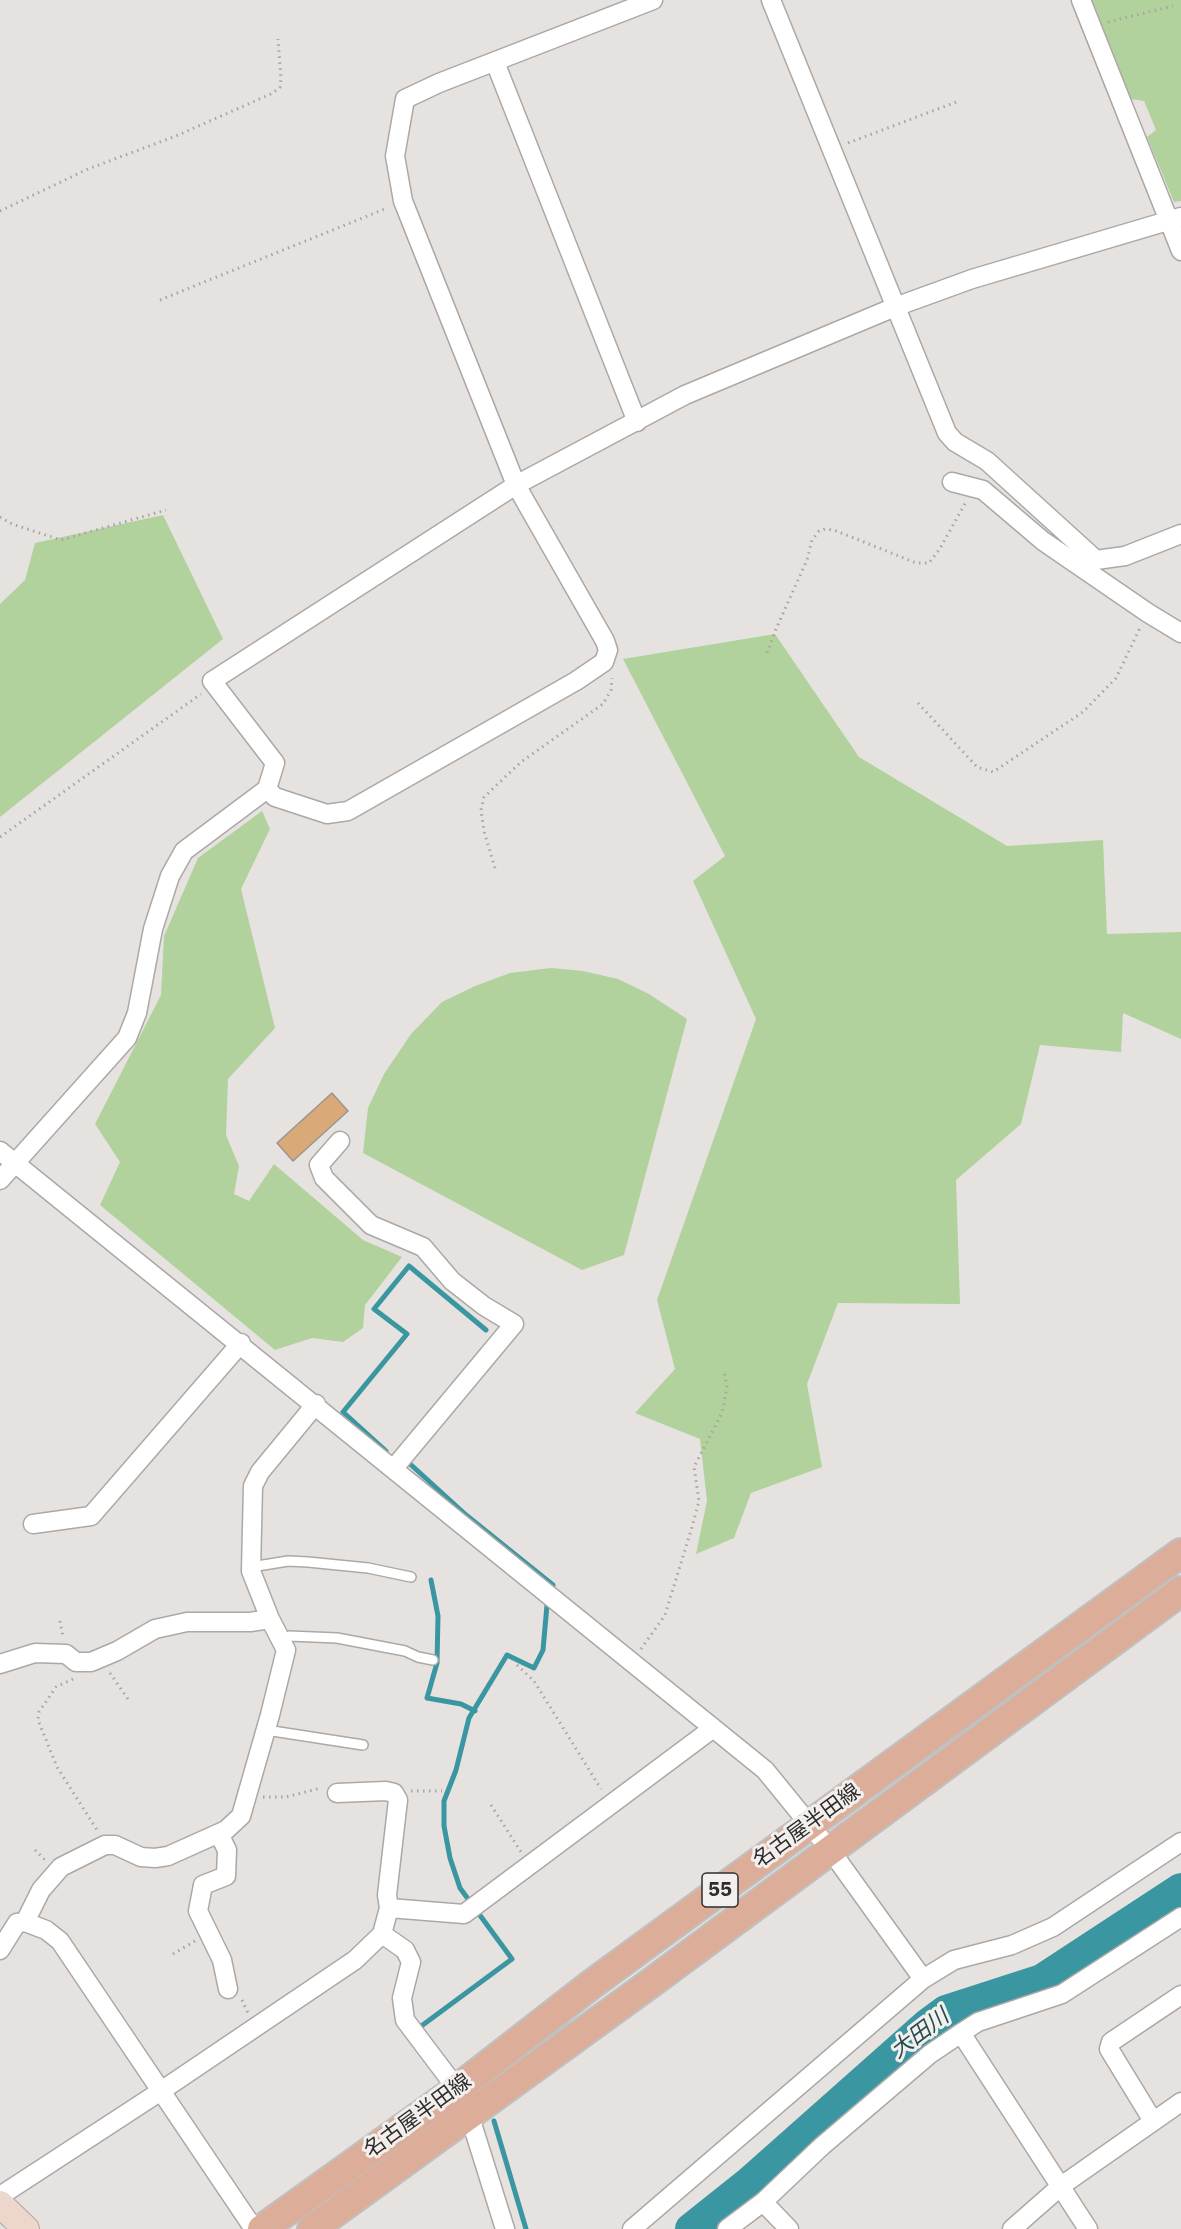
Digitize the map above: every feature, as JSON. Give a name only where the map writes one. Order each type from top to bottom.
[{"type":"main road","name":"名古屋半田線","points":[[262,2229],[457,2089],[592,1984],[1181,1553]]},
{"type":"main road","name":"名古屋半田線","points":[[312,2229],[831,1851],[1181,1591]]},
{"type":"street","points":[[267,789],[275,797],[327,814],[348,812],[576,681],[604,662],[608,650],[605,641],[516,485],[403,201],[395,156],[405,99],[438,83],[653,0]]},
{"type":"street","points":[[771,0],[947,433],[955,442],[987,461],[1096,560],[1125,556],[1181,534]]},
{"type":"street","points":[[1081,0],[1175,218],[1181,252]]},
{"type":"street","points":[[495,62],[637,422]]},
{"type":"street","points":[[0,1180],[7,1157],[127,1038],[136,1013],[153,929],[170,876],[184,851],[267,789],[275,763],[212,681],[516,485],[685,395],[895,307],[972,279],[1175,218]]},
{"type":"street","points":[[952,482],[983,490],[1043,541],[1181,633]]},
{"type":"street","points":[[340,1141],[318,1166],[324,1178],[371,1224],[423,1247],[452,1281],[484,1306],[514,1323],[394,1468]]},
{"type":"street","points":[[7,1157],[241,1343],[765,1770],[831,1851],[923,1979]]},
{"type":"street","points":[[33,1524],[92,1516],[241,1343]]},
{"type":"street","points":[[25,1922],[41,1890],[61,1867],[105,1845],[155,1858],[168,1856],[219,1834],[241,1816],[286,1650],[256,1588],[251,1567],[253,1486],[260,1472],[316,1404]]},
{"type":"street","points":[[0,1664],[35,1653],[66,1654],[76,1662],[96,1661],[140,1635],[172,1624],[270,1618]]},
{"type":"street","points":[[389,1908],[464,1914],[529,1863],[712,1729]]},
{"type":"street","points":[[0,2196],[161,2091],[368,1950],[382,1934],[389,1908],[387,1895],[398,1800],[395,1795],[386,1791],[338,1793]]},
{"type":"street","points":[[219,1834],[227,1850],[226,1876],[202,1885],[198,1911],[222,1960],[228,1989]]},
{"type":"street","points":[[632,2229],[923,1979],[954,1960],[1011,1945],[1053,1927],[1181,1842]]},
{"type":"street","points":[[0,1950],[17,1923],[25,1922],[46,1930],[60,1941],[255,2229]]},
{"type":"street","points":[[727,2229],[763,2202],[822,2146],[930,2054],[978,2022],[1062,1994],[1179,1922]]},
{"type":"street","points":[[382,1934],[410,1956],[411,1962],[402,1998],[405,2020],[457,2089]]},
{"type":"street","points":[[1153,2121],[1109,2049],[1111,2042],[1181,1995]]},
{"type":"street","points":[[961,2033],[1088,2229]]},
{"type":"street","points":[[1012,2229],[1061,2186],[1181,2102]]},
{"type":"street","points":[[469,2114],[505,2229]]},
{"type":"street","points":[[763,2202],[789,2229]]},
{"type":"street","points":[[0,2204],[26,2229]]},
{"type":"lane","points":[[251,1567],[288,1561],[308,1562],[368,1568],[411,1577]]},
{"type":"lane","points":[[281,1640],[289,1636],[337,1638],[405,1651],[418,1658],[433,1660]]},
{"type":"lane","points":[[266,1730],[363,1745]]},
{"type":"path","points":[[1092,27],[1173,6]]},
{"type":"path","points":[[0,211],[88,169],[176,136],[273,93],[280,87],[281,78],[278,39]]},
{"type":"path","points":[[831,150],[959,101]]},
{"type":"path","points":[[160,300],[403,201]]},
{"type":"path","points":[[767,653],[807,560],[812,540],[819,531],[834,530],[916,563],[929,563],[939,550],[973,488]]},
{"type":"path","points":[[0,517],[12,524],[61,540],[166,510]]},
{"type":"path","points":[[918,703],[977,767],[993,772],[1083,712],[1116,678],[1148,613]]},
{"type":"path","points":[[495,868],[482,821],[481,810],[484,796],[521,762],[603,704],[611,690],[612,678],[604,662]]},
{"type":"path","points":[[0,837],[215,685]]},
{"type":"path","points":[[632,1663],[665,1615],[699,1501],[694,1467],[722,1413],[727,1388],[724,1372]]},
{"type":"path","points":[[105,1845],[82,1803],[57,1767],[38,1720],[39,1712],[56,1687],[83,1674],[96,1661],[130,1702]]},
{"type":"path","points":[[517,1665],[534,1681],[610,1804]]},
{"type":"path","points":[[246,1798],[286,1797],[303,1794],[312,1789],[336,1787],[338,1793]]},
{"type":"path","points":[[395,1795],[403,1791],[442,1791]]},
{"type":"path","points":[[491,1805],[529,1863]]},
{"type":"path","points":[[173,1954],[209,1932]]},
{"type":"path","points":[[228,1989],[234,1990],[257,2026]]},
{"type":"green space","points":[[1092,0],[1181,0],[1181,201],[1174,202],[1147,137],[1156,130],[1144,101],[1130,99]]},
{"type":"green space","points":[[163,515],[223,639],[0,817],[0,604],[25,580],[35,543]]},
{"type":"green space","points":[[775,634],[859,757],[1007,846],[1103,840],[1107,934],[1181,932],[1181,1039],[1123,1013],[1121,1052],[1040,1045],[1021,1124],[956,1180],[960,1304],[838,1303],[807,1384],[822,1467],[751,1493],[734,1538],[696,1554],[707,1501],[700,1439],[635,1413],[675,1369],[657,1300],[756,1019],[693,881],[725,856],[623,659]]},
{"type":"green space","points":[[262,811],[270,829],[241,889],[275,1028],[228,1079],[226,1135],[239,1166],[234,1194],[249,1201],[274,1164],[363,1240],[402,1257],[365,1305],[363,1328],[343,1342],[312,1338],[275,1350],[100,1205],[120,1162],[95,1124],[161,995],[164,936],[198,858]]},
{"type":"green space","points":[[551,968],[583,971],[618,979],[649,994],[687,1019],[624,1255],[582,1270],[363,1153],[368,1108],[384,1074],[411,1034],[442,1002],[510,973]]},
{"type":"building","points":[[332,1093],[348,1111],[293,1161],[277,1143]]},
{"type":"waterway","points":[[386,1451],[343,1412],[407,1334],[374,1309],[409,1266],[486,1330]]},
{"type":"waterway","points":[[409,1463],[466,1515],[553,1585],[547,1605],[543,1650],[534,1668],[507,1655],[469,1718],[456,1770],[444,1801],[444,1826],[450,1858],[460,1888],[512,1959],[420,2027]]},
{"type":"waterway","points":[[431,1580],[438,1616],[437,1663],[427,1698],[461,1704],[475,1711]]},
{"type":"waterway","name":"大田川","points":[[691,2229],[750,2182],[927,2025],[946,2011],[1042,1980],[1181,1889]]},
{"type":"waterway","points":[[494,2121],[526,2229]]}]
